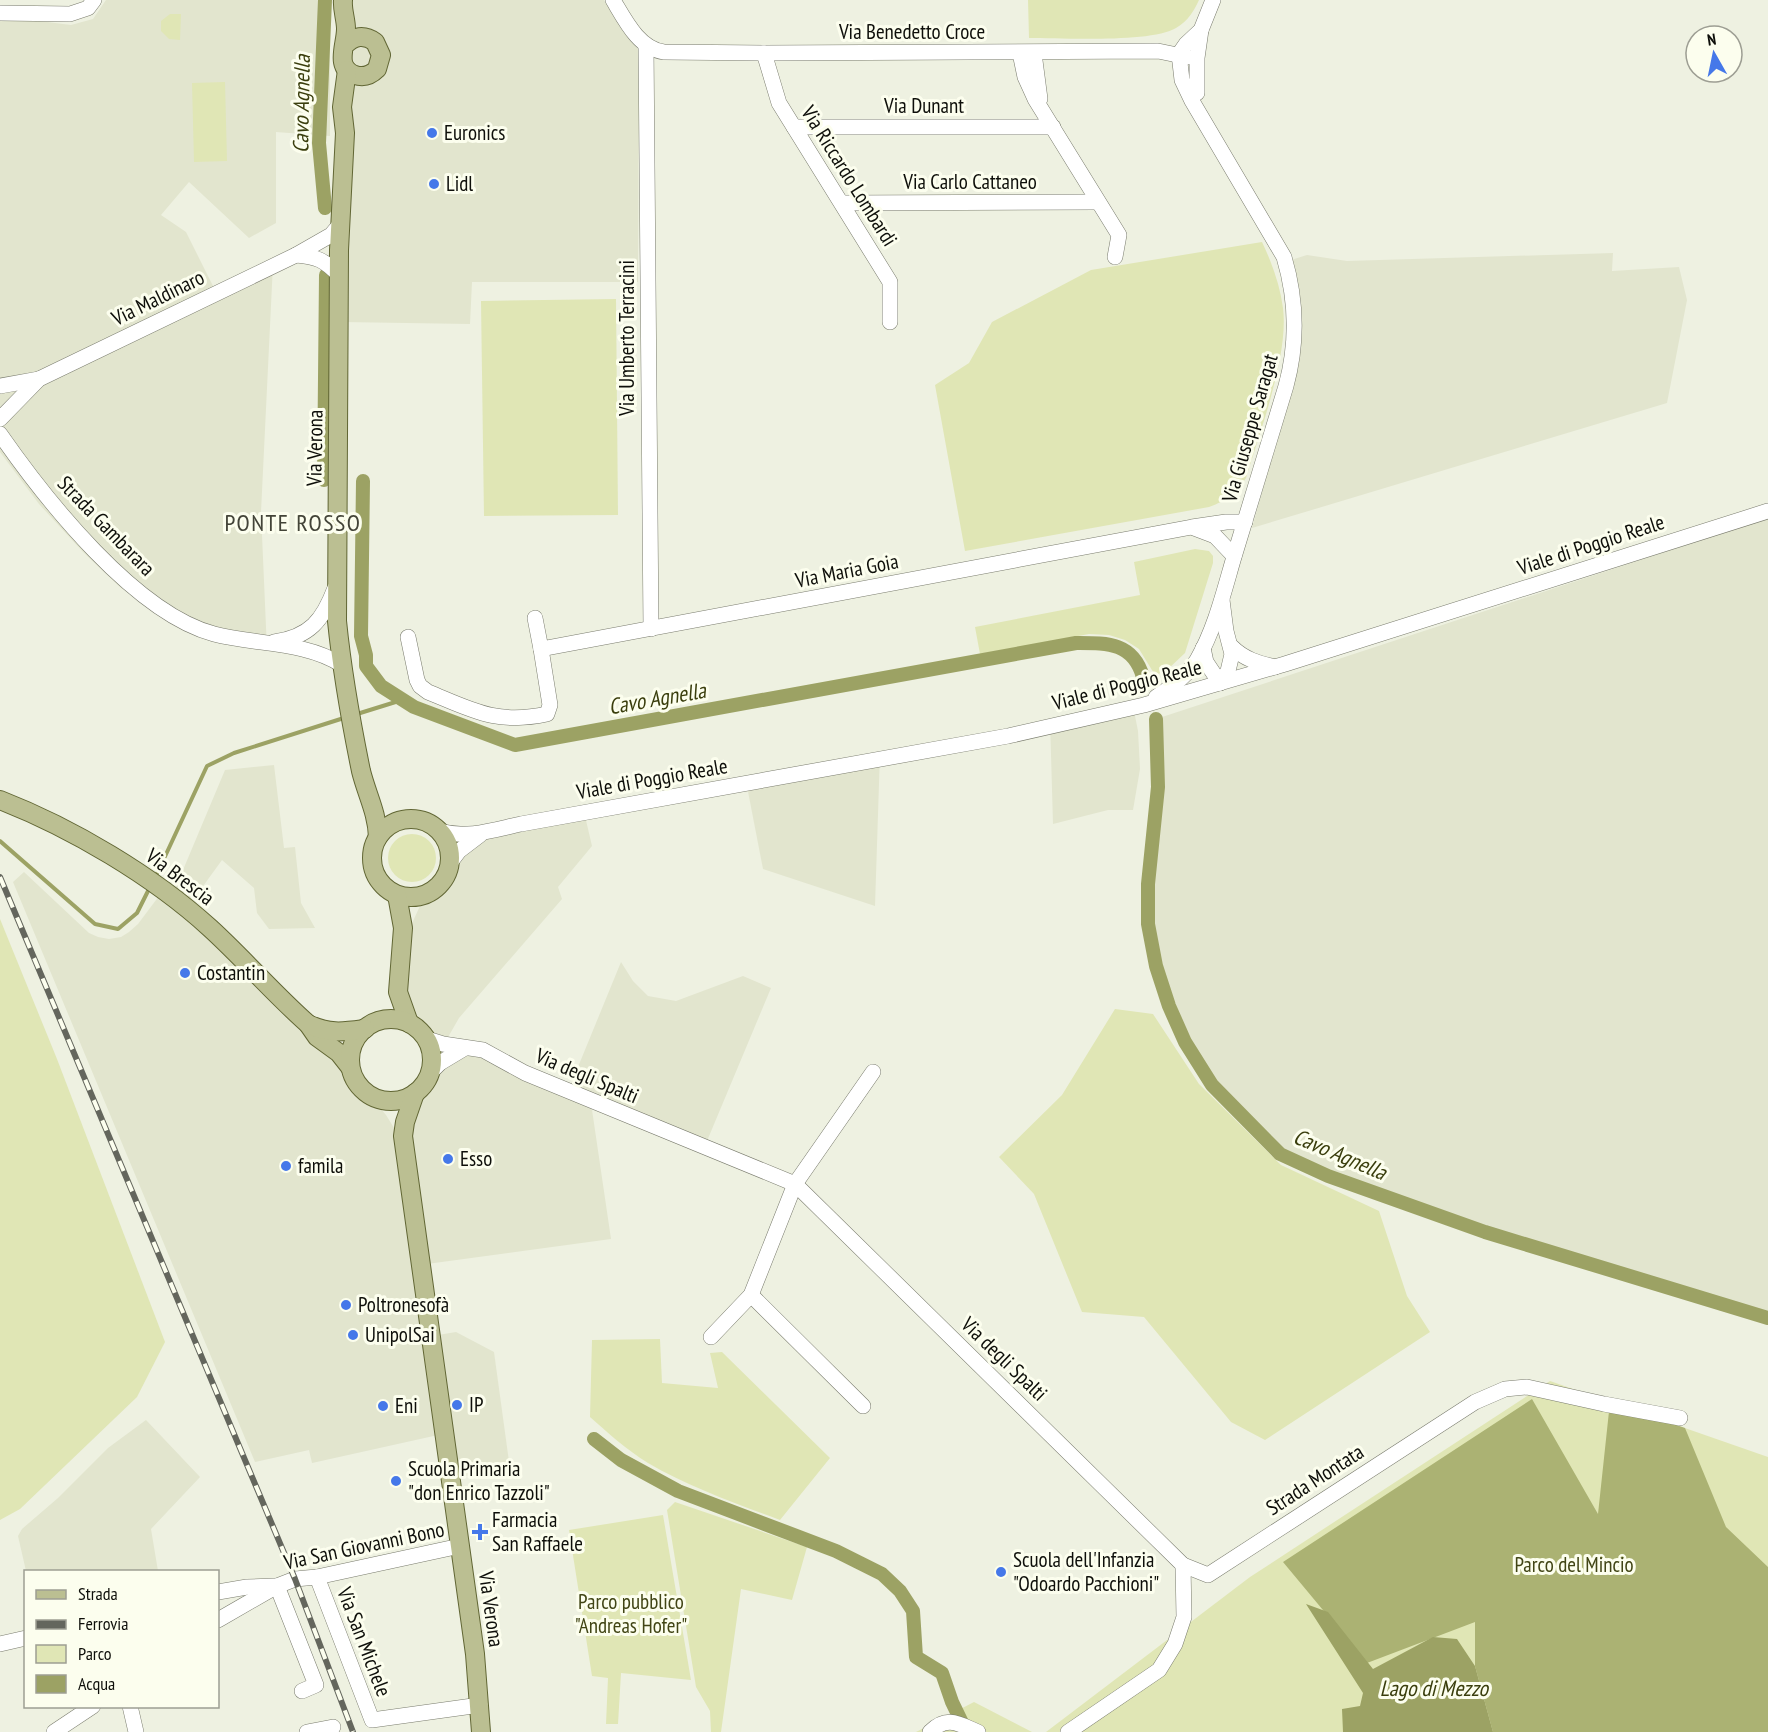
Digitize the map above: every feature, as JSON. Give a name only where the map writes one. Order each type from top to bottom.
[{"type":"main road","name":"Via Verona","points":[[343,0],[346,26],[345,45],[341,55],[347,70],[342,107],[345,133]]},
{"type":"main road","name":"Via Verona","points":[[350,0],[360,27],[379,47],[381,63],[356,88],[350,104],[345,133],[339,275],[336,585],[341,659],[362,771],[377,820],[378,837]]},
{"type":"main road","points":[[345,45],[356,37],[370,38]]},
{"type":"main road","points":[[347,70],[352,74],[366,76]]},
{"type":"main road","points":[[369,796],[392,813],[432,824],[443,834],[450,848],[447,874],[438,887],[421,896],[397,895],[382,885],[375,873],[372,859],[373,847],[378,837],[389,826],[406,818]]},
{"type":"main road","name":"Via Brescia","points":[[0,800],[55,824],[138,873],[167,894],[209,927],[308,1024],[317,1037],[339,1053],[350,1067]]},
{"type":"main road","points":[[373,1025],[395,1019],[419,1029],[427,1039],[433,1060],[430,1073],[423,1087],[402,1100],[390,1101],[375,1098],[363,1090],[350,1067],[352,1047],[360,1033],[389,1011],[398,992],[404,928],[397,895]]},
{"type":"main road","points":[[404,928],[414,905],[421,896]]},
{"type":"main road","points":[[398,992],[409,1023]]},
{"type":"main road","name":"Via Brescia","points":[[308,1024],[325,1031],[335,1032],[373,1025]]},
{"type":"main road","name":"Via Verona","points":[[415,1093],[405,1122],[403,1136],[476,1654],[481,1732]]},
{"type":"main road","name":"Via Verona","points":[[375,1098],[388,1112],[403,1136]]},
{"type":"street","points":[[0,13],[70,14],[88,8],[94,0]]},
{"type":"street","points":[[613,0],[646,46]]},
{"type":"street","name":"Via Giuseppe Saragat","points":[[1198,111],[1197,58],[1201,30],[1213,0]]},
{"type":"street","name":"Via Giuseppe Saragat","points":[[1144,705],[1178,682],[1196,661],[1203,648],[1222,599],[1291,369],[1294,352],[1295,311],[1284,257],[1182,80],[1179,54],[1201,30]]},
{"type":"street","name":"Via Benedetto Croce","points":[[646,46],[664,52],[1158,51],[1179,54]]},
{"type":"street","name":"Via Umberto Terracini","points":[[646,46],[651,629]]},
{"type":"street","name":"Via Riccardo Lombardi","points":[[764,53],[779,103],[890,282],[890,321]]},
{"type":"street","points":[[1027,53],[1042,111],[1119,235],[1115,257]]},
{"type":"street","name":"Via Giuseppe Saragat","points":[[1179,54],[1187,56],[1189,78],[1197,93]]},
{"type":"street","name":"Via Dunant","points":[[794,127],[1053,127]]},
{"type":"street","name":"Via Carlo Cattaneo","points":[[842,203],[1097,202]]},
{"type":"street","name":"Via Maldinaro","points":[[0,386],[39,380],[296,255],[331,235],[341,223]]},
{"type":"street","points":[[296,255],[312,256],[323,260],[339,275]]},
{"type":"street","name":"Via Maldinaro","points":[[0,419],[39,380]]},
{"type":"street","name":"Strada Gambarara","points":[[0,434],[92,548],[129,585],[169,614],[212,634],[250,641],[276,642],[341,659]]},
{"type":"street","name":"Viale di Poggio Reale","points":[[439,831],[480,835],[521,824],[1008,736],[1144,705],[1275,667],[1768,511]]},
{"type":"street","name":"Via Maria Goia","points":[[541,649],[1192,527],[1245,522]]},
{"type":"street","points":[[1192,527],[1215,536],[1234,556]]},
{"type":"street","points":[[276,642],[301,634],[319,621],[336,585]]},
{"type":"street","name":"Via Giuseppe Saragat","points":[[1220,683],[1228,671],[1232,654],[1222,599]]},
{"type":"street","points":[[408,636],[417,680],[420,686],[428,692],[488,716],[507,718],[547,714],[550,705],[535,618]]},
{"type":"street","points":[[1232,646],[1240,655],[1275,667]]},
{"type":"street","points":[[1203,648],[1206,662],[1220,683]]},
{"type":"street","name":"Viale di Poggio Reale","points":[[450,863],[459,851],[480,835]]},
{"type":"street","name":"Via degli Spalti","points":[[427,1039],[443,1044],[483,1050],[525,1073],[795,1184],[1183,1565]]},
{"type":"street","points":[[430,1073],[440,1063],[465,1048]]},
{"type":"street","points":[[711,1337],[751,1295],[795,1184],[873,1072]]},
{"type":"street","points":[[751,1295],[863,1406]]},
{"type":"street","name":"Strada Montata","points":[[1183,1565],[1208,1575],[1475,1402],[1505,1389],[1527,1387],[1680,1418]]},
{"type":"street","name":"Via San Giovanni Bono","points":[[219,1619],[277,1586],[295,1579],[317,1577],[460,1546]]},
{"type":"street","points":[[1068,1732],[1159,1670],[1175,1644],[1184,1617],[1183,1565]]},
{"type":"street","name":"Via San Michele","points":[[317,1577],[372,1720],[480,1705]]},
{"type":"street","points":[[277,1586],[316,1685],[302,1691]]},
{"type":"street","name":"Via San Giovanni Bono","points":[[219,1592],[248,1587],[277,1586]]},
{"type":"street","points":[[0,1644],[24,1638]]},
{"type":"street","points":[[54,1732],[91,1708]]},
{"type":"street","points":[[130,1708],[136,1732]]},
{"type":"street","points":[[930,1732],[938,1724],[953,1722],[969,1728]]},
{"type":"street","points":[[307,1732],[333,1727]]},
{"type":"shaded area","points":[[106,0],[330,0],[330,136],[276,132],[276,223],[249,238],[189,182],[161,215],[186,232],[216,292],[273,264],[261,512],[267,650],[165,619],[120,587],[83,552],[39,504],[0,452],[0,16],[71,25],[93,19]]},
{"type":"shaded area","points":[[346,0],[604,0],[639,51],[638,282],[472,282],[470,324],[342,322]]},
{"type":"shaded area","points":[[1613,253],[1612,271],[1679,267],[1687,300],[1667,403],[1252,528],[1294,378],[1301,335],[1301,309],[1291,260],[1307,255],[1347,261]]},
{"type":"shaded area","points":[[1768,518],[1768,1318],[1485,1232],[1328,1176],[1280,1154],[1212,1085],[1185,1042],[1169,1006],[1156,966],[1148,924],[1148,884],[1158,787],[1156,719]]},
{"type":"shaded area","points":[[1132,701],[1138,731],[1140,769],[1133,810],[1108,810],[1053,824],[1050,719]]},
{"type":"shaded area","points":[[880,753],[875,906],[763,869],[745,776]]},
{"type":"shaded area","points":[[274,765],[284,848],[295,847],[301,903],[315,928],[269,929],[257,913],[254,888],[222,860],[193,900],[175,889],[225,770]]},
{"type":"shaded area","points":[[585,816],[592,846],[558,887],[562,899],[459,1018],[447,1039],[429,1034],[423,1025],[414,1019],[403,990],[409,930],[419,908],[425,900],[440,891],[452,875],[454,865],[483,838]]},
{"type":"shaded area","points":[[24,872],[89,933],[109,939],[121,937],[129,932],[159,896],[205,930],[348,1069],[362,1094],[374,1101],[386,1115],[399,1136],[438,1435],[312,1463],[309,1450],[255,1462],[13,882]]},
{"type":"shaded area","points":[[621,962],[633,981],[648,996],[676,1001],[743,976],[771,988],[707,1141],[571,1084]]},
{"type":"shaded area","points":[[466,1052],[482,1053],[591,1103],[611,1239],[427,1264],[410,1122],[419,1096],[428,1087],[433,1076]]},
{"type":"shaded area","points":[[456,1332],[494,1352],[510,1469],[454,1478],[438,1335]]},
{"type":"shaded area","points":[[146,1420],[200,1477],[151,1529],[158,1570],[26,1570],[18,1536],[22,1529],[58,1498],[108,1448]]},
{"type":"green space","points":[[1028,0],[1199,0],[1193,12],[1184,22],[1164,33],[1127,38],[1083,39],[1029,38]]},
{"type":"green space","points":[[170,14],[181,14],[180,40],[169,39],[161,31],[161,21]]},
{"type":"green space","points":[[225,82],[227,161],[194,162],[192,83]]},
{"type":"green space","points":[[1262,242],[1282,299],[1284,327],[1282,348],[1272,393],[1246,478],[1234,492],[1221,502],[1209,507],[965,551],[935,385],[969,363],[992,322],[1091,270]]},
{"type":"green space","points":[[616,299],[618,515],[484,516],[481,301]]},
{"type":"green space","points":[[1195,549],[1209,551],[1213,556],[1213,563],[1185,653],[1166,671],[1155,675],[1139,649],[1125,640],[1109,635],[1089,634],[980,654],[975,627],[1140,595],[1134,562]]},
{"type":"green space","points":[[407,834],[417,834],[432,844],[436,858],[432,872],[426,878],[417,882],[407,882],[392,872],[388,863],[388,853],[398,838]]},
{"type":"green space","points":[[0,919],[57,1059],[165,1342],[137,1397],[20,1509],[0,1520]]},
{"type":"green space","points":[[1115,1009],[1153,1014],[1199,1084],[1281,1165],[1379,1211],[1407,1296],[1430,1332],[1265,1440],[1231,1422],[1144,1317],[1082,1312],[1034,1194],[999,1157],[1062,1095]]},
{"type":"green space","points":[[660,1339],[662,1383],[718,1388],[710,1353],[722,1352],[830,1458],[780,1520],[712,1494],[664,1472],[633,1453],[590,1417],[592,1340]]},
{"type":"green space","name":"Parco del Mincio","points":[[1550,1381],[1768,1457],[1768,1732],[1046,1732],[1250,1577]]},
{"type":"green space","name":"Parco del Mincio","points":[[1532,1399],[1598,1514],[1610,1402],[1685,1428],[1726,1527],[1768,1567],[1768,1732],[1493,1732],[1475,1666],[1475,1622],[1367,1663],[1283,1562]]},
{"type":"green space","points":[[675,1502],[807,1547],[792,1600],[741,1589],[721,1732],[711,1732],[710,1711],[696,1687],[667,1510]]},
{"type":"green space","name":"Parco pubblico \"Andreas Hofer\"","points":[[663,1515],[691,1680],[621,1673],[618,1724],[606,1724],[608,1678],[592,1676],[569,1530]]},
{"type":"green space","points":[[974,1702],[1032,1732],[916,1732]]},
{"type":"water","name":"Lago di Mezzo","points":[[1306,1604],[1328,1612],[1373,1669],[1433,1637],[1457,1639],[1475,1666],[1493,1732],[1343,1732],[1342,1709],[1360,1706],[1363,1693]]},
{"type":"waterway","name":"Cavo Agnella","points":[[325,0],[319,143],[325,208]]},
{"type":"waterway","name":"Cavo Agnella","points":[[324,480],[326,275]]},
{"type":"waterway","name":"Cavo Agnella","points":[[363,481],[361,636],[366,655],[366,666],[381,686],[414,707],[515,745],[1076,643],[1098,643],[1126,651],[1139,665],[1143,677]]},
{"type":"waterway","points":[[357,714],[402,700]]},
{"type":"waterway","points":[[155,878],[207,766],[234,753],[347,717]]},
{"type":"waterway","name":"Cavo Agnella","points":[[1156,719],[1158,787],[1148,884],[1148,924],[1156,966],[1169,1006],[1185,1042],[1212,1085],[1280,1154],[1328,1176],[1485,1232],[1768,1318]]},
{"type":"waterway","points":[[0,841],[95,924],[118,929],[137,913],[150,887]]},
{"type":"waterway","points":[[594,1439],[621,1460],[678,1491],[836,1551],[882,1574],[900,1591],[913,1611],[916,1657],[942,1673],[952,1702],[966,1731]]},
{"type":"railway","points":[[0,877],[295,1579],[353,1732]]},
{"type":"place","name":"Euronics","points":[[432,133]]},
{"type":"place","name":"Lidl","points":[[434,184]]},
{"type":"place","name":"Costantin","points":[[185,973]]},
{"type":"place","name":"Esso","points":[[448,1159]]},
{"type":"place","name":"famila","points":[[286,1166]]},
{"type":"place","name":"Poltronesofà","points":[[346,1305]]},
{"type":"place","name":"UnipolSai","points":[[353,1335]]},
{"type":"place","name":"IP","points":[[457,1405]]},
{"type":"place","name":"Eni","points":[[383,1406]]},
{"type":"place","name":"Scuola Primaria \"don Enrico Tazzoli\"","points":[[396,1481]]},
{"type":"place","name":"Farmacia San Raffaele","points":[[480,1532]]},
{"type":"place","name":"Scuola dell'Infanzia \"Odoardo Pacchioni\"","points":[[1001,1572]]},
{"type":"district","name":"PONTE ROSSO","points":[[293,523]]}]
